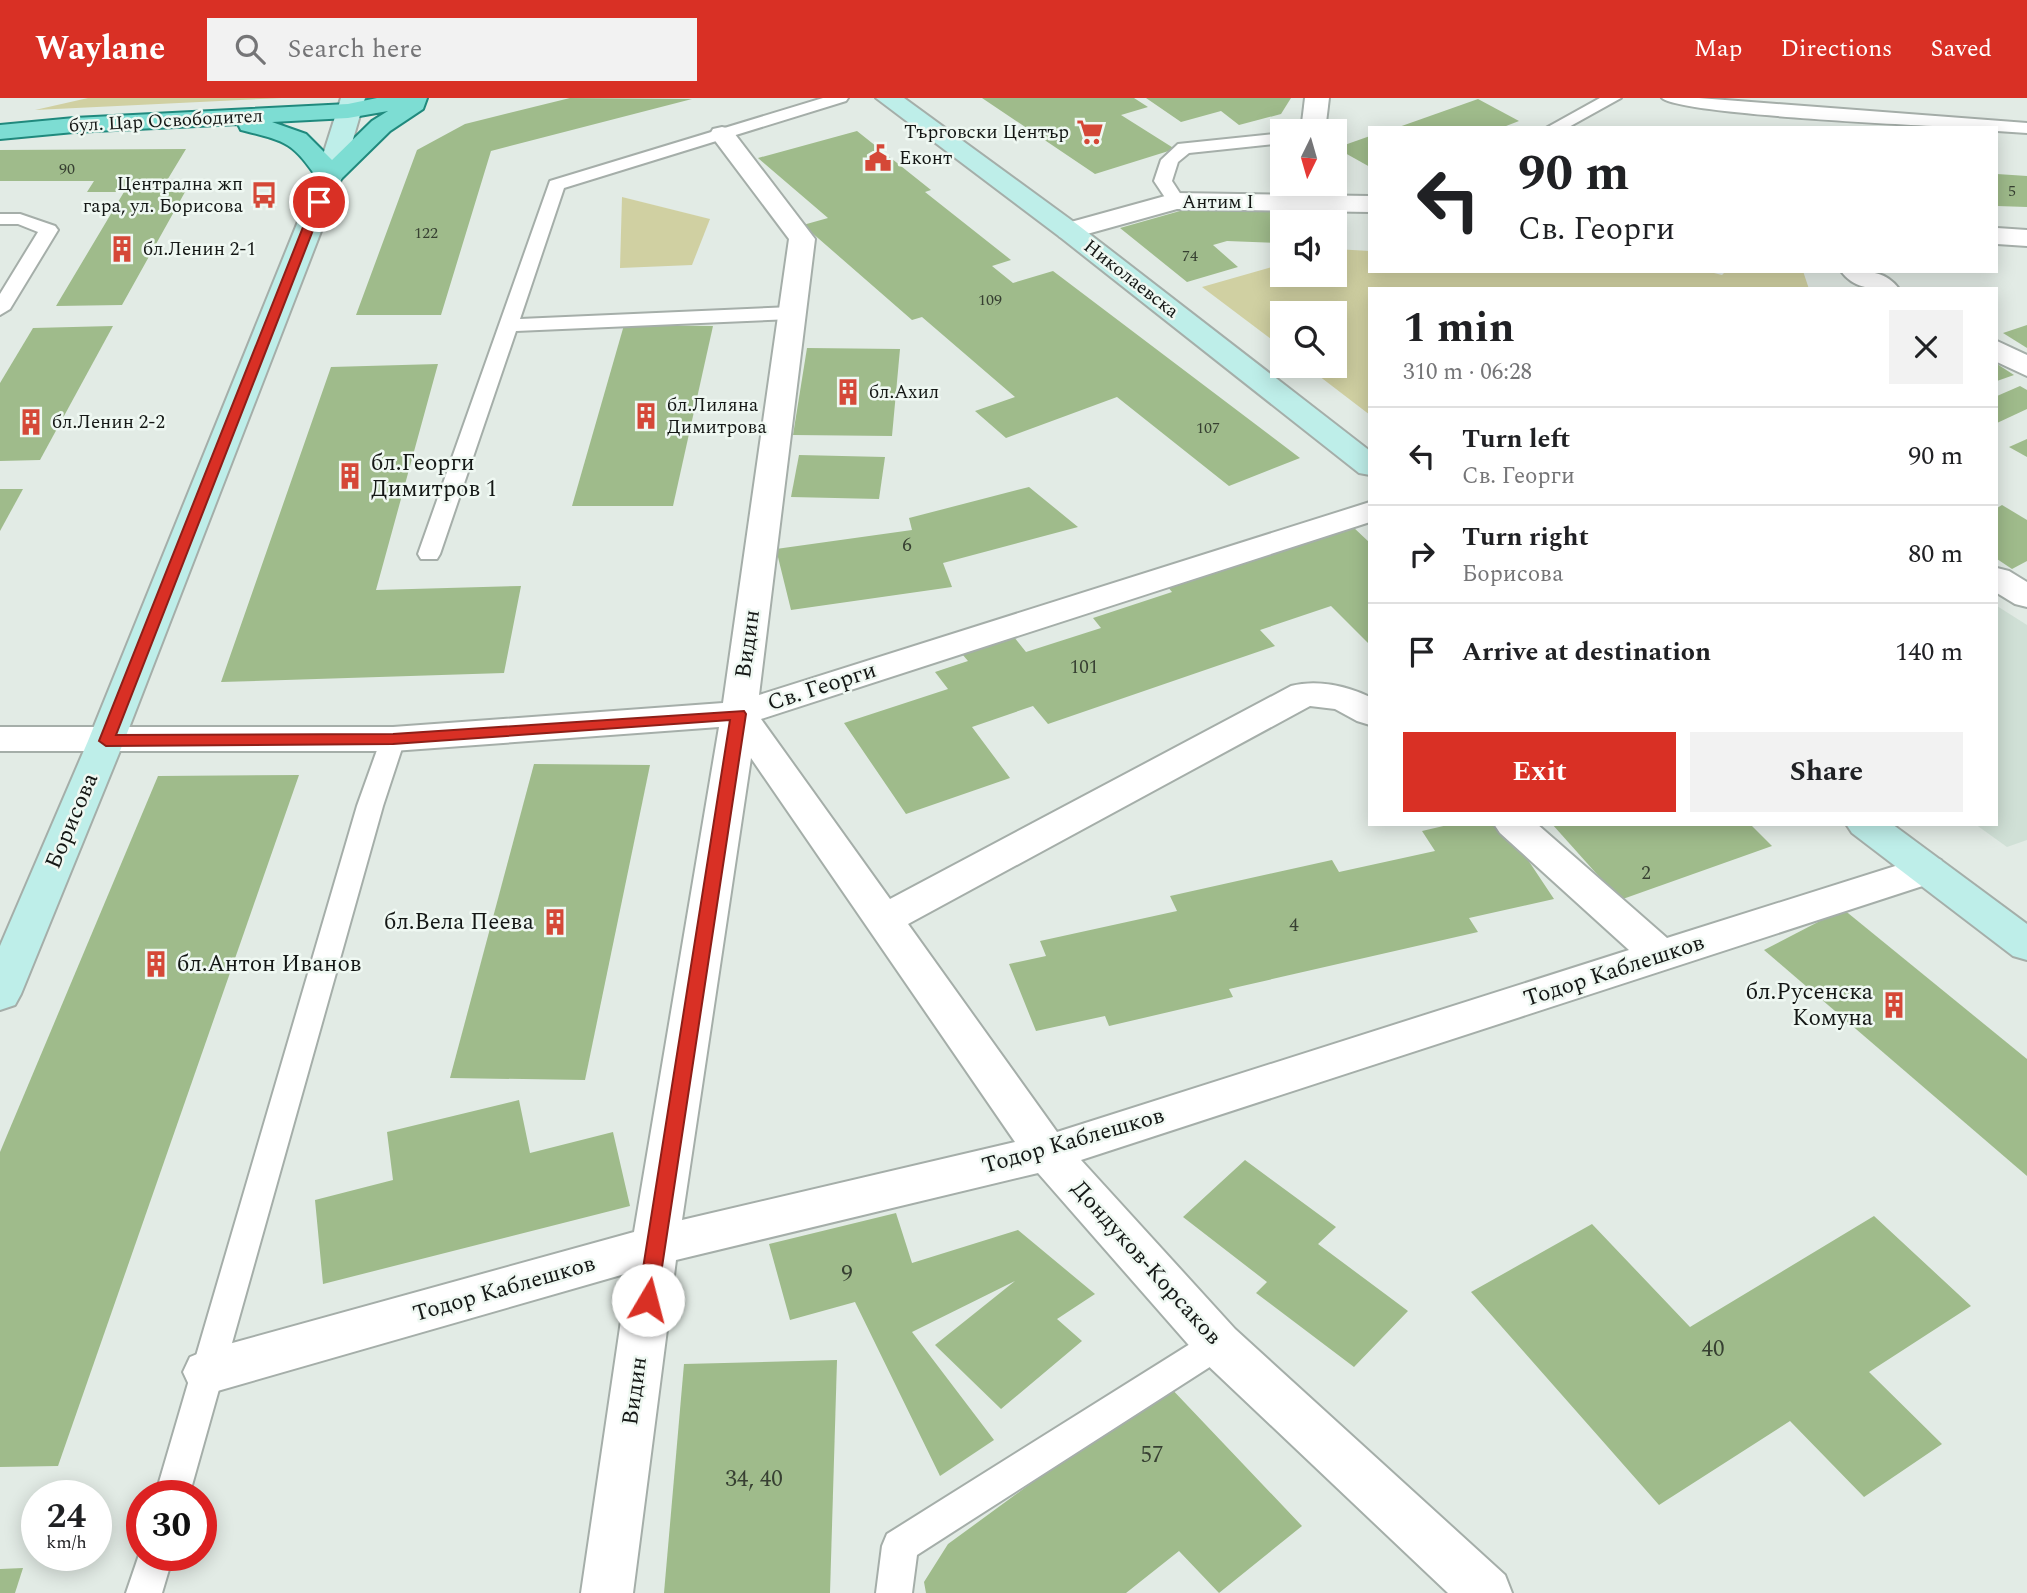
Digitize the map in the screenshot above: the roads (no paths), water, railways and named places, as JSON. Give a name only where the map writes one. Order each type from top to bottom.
[{"type":"main road","name":"бул. Цар Освободител","points":[[0,132],[74,125],[205,119],[415,98]]},
{"type":"main road","points":[[205,119],[284,133],[305,144],[320,158],[329,177],[381,126],[425,98]]},
{"type":"main road","name":"Николаевска","points":[[888,98],[1069,231],[1368,464]]},
{"type":"main road","name":"Борисова","points":[[0,995],[106,741],[329,177],[350,104]]},
{"type":"main road","points":[[0,113],[25,107]]},
{"type":"main road","points":[[1867,826],[2027,945]]},
{"type":"street","points":[[1314,119],[1317,98]]},
{"type":"street","name":"Видин","points":[[607,1593],[655,1246],[738,714],[802,239],[722,134]]},
{"type":"street","name":"Антим I","points":[[1069,231],[1176,201],[1270,195]]},
{"type":"street","name":"Антим I","points":[[1323,196],[1368,204]]},
{"type":"street","points":[[1998,236],[2027,238]]},
{"type":"street","points":[[1857,273],[1881,287]]},
{"type":"street","points":[[1998,351],[2027,367]]},
{"type":"street","name":"Св. Георги","points":[[0,739],[393,739],[738,714],[1368,513]]},
{"type":"street","points":[[1998,579],[2027,597]]},
{"type":"street","points":[[883,920],[1304,694],[1335,696],[1355,702],[1368,712]]},
{"type":"street","name":"Дондуков-Корсаков","points":[[738,714],[1047,1153],[1218,1344],[1486,1593]]},
{"type":"street","points":[[1515,826],[1661,956]]},
{"type":"street","name":"Тодор Каблешков","points":[[207,1372],[655,1246],[1047,1153],[1927,870]]},
{"type":"lane","points":[[429,554],[556,185],[840,98]]},
{"type":"lane","points":[[1558,126],[1613,98]]},
{"type":"lane","points":[[1670,98],[1717,106],[2027,128]]},
{"type":"lane","points":[[1933,106],[1945,122]]},
{"type":"lane","points":[[1176,201],[1163,181],[1170,160],[1184,148],[1270,139]]},
{"type":"lane","points":[[0,219],[20,219],[49,230],[0,309]]},
{"type":"lane","points":[[508,325],[792,313]]},
{"type":"lane","points":[[177,1480],[370,806],[393,739]]},
{"type":"lane","points":[[894,1593],[900,1546],[1218,1344]]},
{"type":"lane","points":[[144,1593],[151,1571]]},
{"type":"place","name":"Търговски Център","points":[[1090,132]]},
{"type":"place","name":"Еконт","points":[[878,158]]},
{"type":"place","name":"Централна жп гара, ул. Борисова","points":[[264,195]]},
{"type":"place","name":"бл.Ленин 2-1","points":[[122,249]]},
{"type":"place","name":"бл.Ахил","points":[[848,392]]},
{"type":"place","name":"бл.Лиляна Димитрова","points":[[646,416]]},
{"type":"place","name":"бл.Ленин 2-2","points":[[31,422]]},
{"type":"place","name":"бл.Георги Димитров 1","points":[[350,476]]},
{"type":"place","name":"бл.Вела Пеева","points":[[555,922]]},
{"type":"place","name":"бл.Антон Иванов","points":[[156,964]]},
{"type":"place","name":"бл.Русенска Комуна","points":[[1894,1005]]}]
